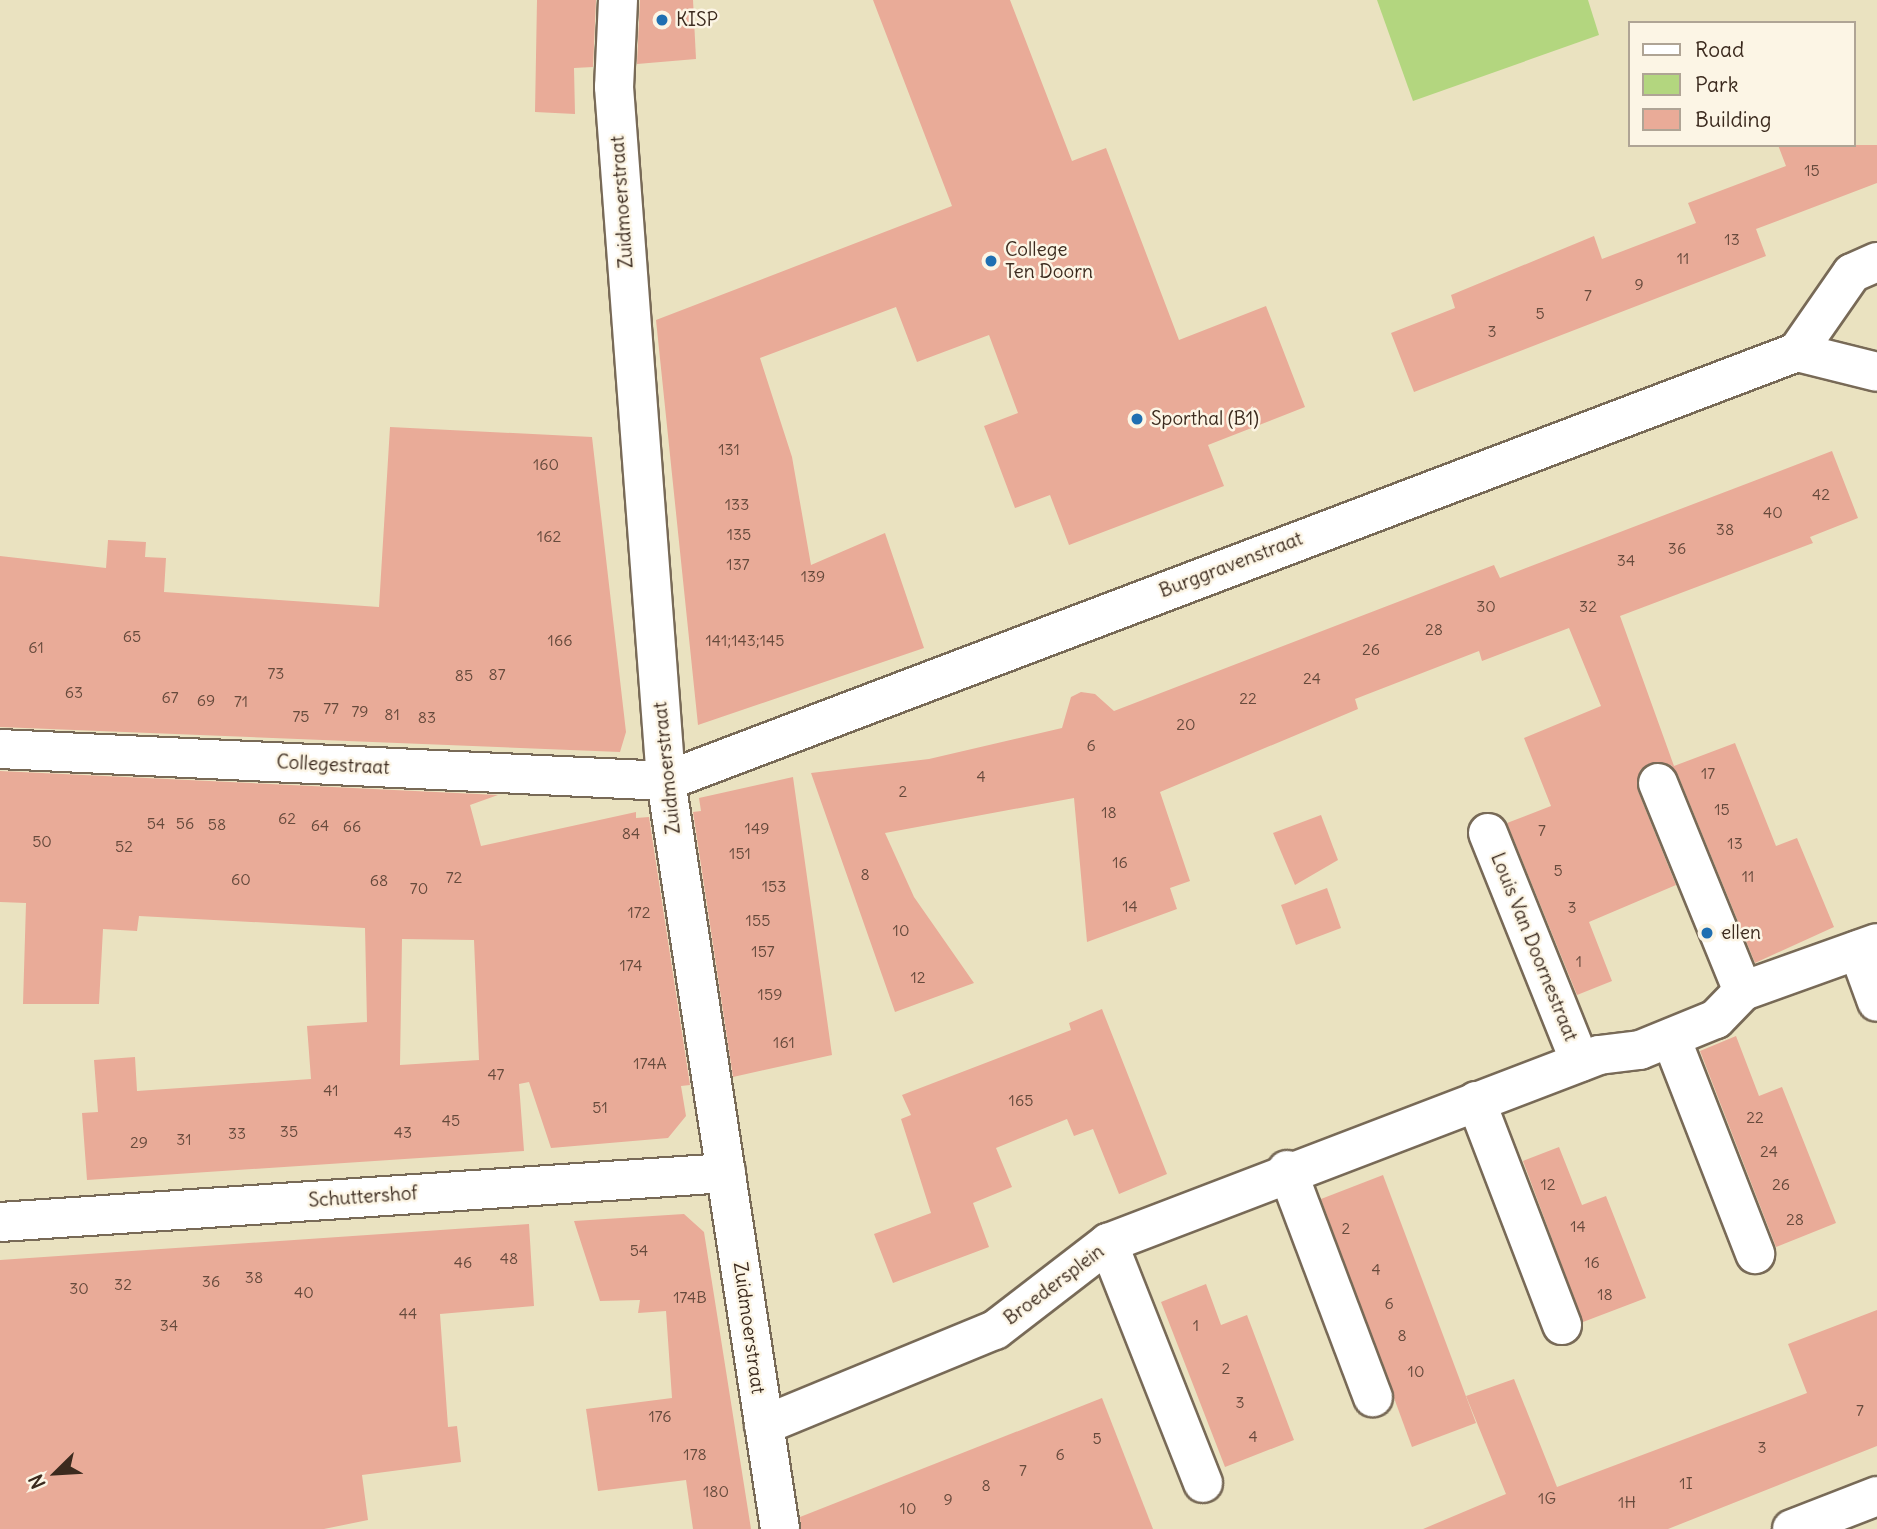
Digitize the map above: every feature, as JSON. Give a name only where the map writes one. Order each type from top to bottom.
[{"type":"street","name":"Zuidmoerstraat","points":[[618,0],[614,87],[666,781],[780,1529]]},
{"type":"street","points":[[1877,262],[1852,273],[1797,352],[1877,372]]},
{"type":"street","name":"Burggravenstraat","points":[[666,781],[1797,352]]},
{"type":"street","name":"Collegestraat","points":[[0,750],[666,781]]},
{"type":"street","points":[[1658,783],[1743,991]]},
{"type":"street","name":"Louis Van Doornestraat","points":[[1488,833],[1580,1062]]},
{"type":"street","name":"Louis Van Doornestraat","points":[[1108,1243],[1287,1170],[1580,1062],[1671,1038],[1716,1019],[1743,991],[1868,946],[1877,1002]]},
{"type":"street","points":[[1671,1038],[1755,1254]]},
{"type":"street","points":[[1476,1101],[1563,1325]]},
{"type":"street","points":[[1287,1170],[1373,1397]]},
{"type":"street","name":"Schuttershof","points":[[0,1222],[726,1173]]},
{"type":"street","name":"Broedersplein","points":[[764,1425],[995,1330],[1108,1243],[1203,1483]]},
{"type":"street","points":[[1793,1529],[1877,1496]]},
{"type":"green space","points":[[1377,0],[1588,0],[1599,35],[1413,101]]},
{"type":"building","points":[[537,0],[596,0],[593,67],[574,68],[575,114],[535,112]]},
{"type":"building","name":"KISP","points":[[640,0],[693,0],[696,59],[637,64]]},
{"type":"building","points":[[873,0],[1010,0],[1072,161],[1106,148],[1179,340],[1266,306],[1305,407],[1208,445],[1224,486],[1069,545],[1050,495],[1015,508],[984,426],[1018,413],[989,335],[917,362],[896,307],[760,358],[792,457],[811,565],[885,533],[924,648],[698,725],[656,320],[952,206]]},
{"type":"building","points":[[1877,145],[1877,183],[1756,229],[1766,256],[1414,392],[1391,333],[1455,308],[1451,295],[1594,236],[1602,259],[1696,223],[1688,203],[1786,166],[1779,147]]},
{"type":"building","points":[[390,427],[592,437],[626,732],[620,752],[0,727],[0,556],[106,568],[108,540],[146,542],[145,557],[166,558],[164,592],[379,607]]},
{"type":"building","points":[[1832,451],[1858,518],[1810,537],[1813,543],[1620,616],[1674,766],[1735,743],[1776,846],[1797,838],[1834,927],[1755,963],[1678,775],[1671,765],[1650,763],[1640,770],[1638,791],[1676,885],[1589,922],[1612,981],[1577,995],[1507,823],[1551,806],[1524,738],[1601,706],[1569,628],[1482,661],[1479,651],[1355,699],[1358,709],[1160,792],[1190,881],[1170,888],[1177,909],[1087,942],[1074,798],[885,833],[914,897],[974,983],[895,1012],[811,773],[929,759],[1062,728],[1071,697],[1081,692],[1095,694],[1114,711],[1494,565],[1500,578]]},
{"type":"building","points":[[0,771],[498,795],[470,805],[481,846],[636,812],[636,818],[649,817],[690,1085],[681,1086],[686,1116],[668,1138],[551,1148],[529,1082],[519,1084],[524,1151],[87,1180],[82,1113],[98,1112],[94,1060],[135,1057],[137,1091],[311,1079],[307,1026],[367,1022],[365,928],[139,916],[137,931],[103,929],[99,1004],[23,1004],[26,903],[0,902]],"holes":[[[402,939],[474,940],[479,1060],[400,1065]]]},
{"type":"building","points":[[793,777],[832,1055],[733,1077],[693,812],[701,811],[699,798]]},
{"type":"building","points":[[1321,815],[1338,860],[1295,885],[1273,833]]},
{"type":"building","points":[[1327,888],[1341,928],[1296,945],[1281,905]]},
{"type":"building","points":[[1102,1009],[1167,1174],[1119,1194],[1093,1129],[1074,1136],[1067,1119],[996,1148],[1012,1187],[973,1203],[989,1247],[893,1283],[874,1234],[931,1213],[901,1119],[911,1115],[902,1095],[1071,1030],[1069,1023]]},
{"type":"building","points":[[1736,1036],[1759,1096],[1782,1087],[1836,1223],[1776,1247],[1700,1051]]},
{"type":"building","points":[[1559,1147],[1582,1205],[1606,1196],[1646,1298],[1583,1322],[1523,1161]]},
{"type":"building","points":[[1383,1175],[1476,1423],[1412,1447],[1321,1199]]},
{"type":"building","points":[[684,1214],[704,1232],[751,1529],[693,1529],[686,1480],[598,1491],[586,1409],[672,1398],[666,1311],[638,1313],[640,1300],[600,1301],[574,1221]]},
{"type":"building","points":[[529,1224],[534,1306],[440,1314],[448,1427],[457,1426],[461,1462],[362,1475],[368,1520],[324,1529],[0,1529],[0,1260]]},
{"type":"building","points":[[1206,1284],[1221,1325],[1247,1315],[1294,1440],[1225,1467],[1161,1302]]},
{"type":"building","points":[[1877,1310],[1877,1446],[1668,1529],[1423,1529],[1506,1494],[1466,1396],[1514,1379],[1557,1487],[1807,1393],[1788,1344]]},
{"type":"building","points":[[1102,1398],[1153,1529],[801,1529],[800,1517]]},
{"type":"place","name":"KISP","points":[[662,20]]},
{"type":"place","name":"College Ten Doorn","points":[[991,261]]},
{"type":"place","name":"Sporthal (B1)","points":[[1137,419]]},
{"type":"place","name":"ellen","points":[[1707,933]]}]
